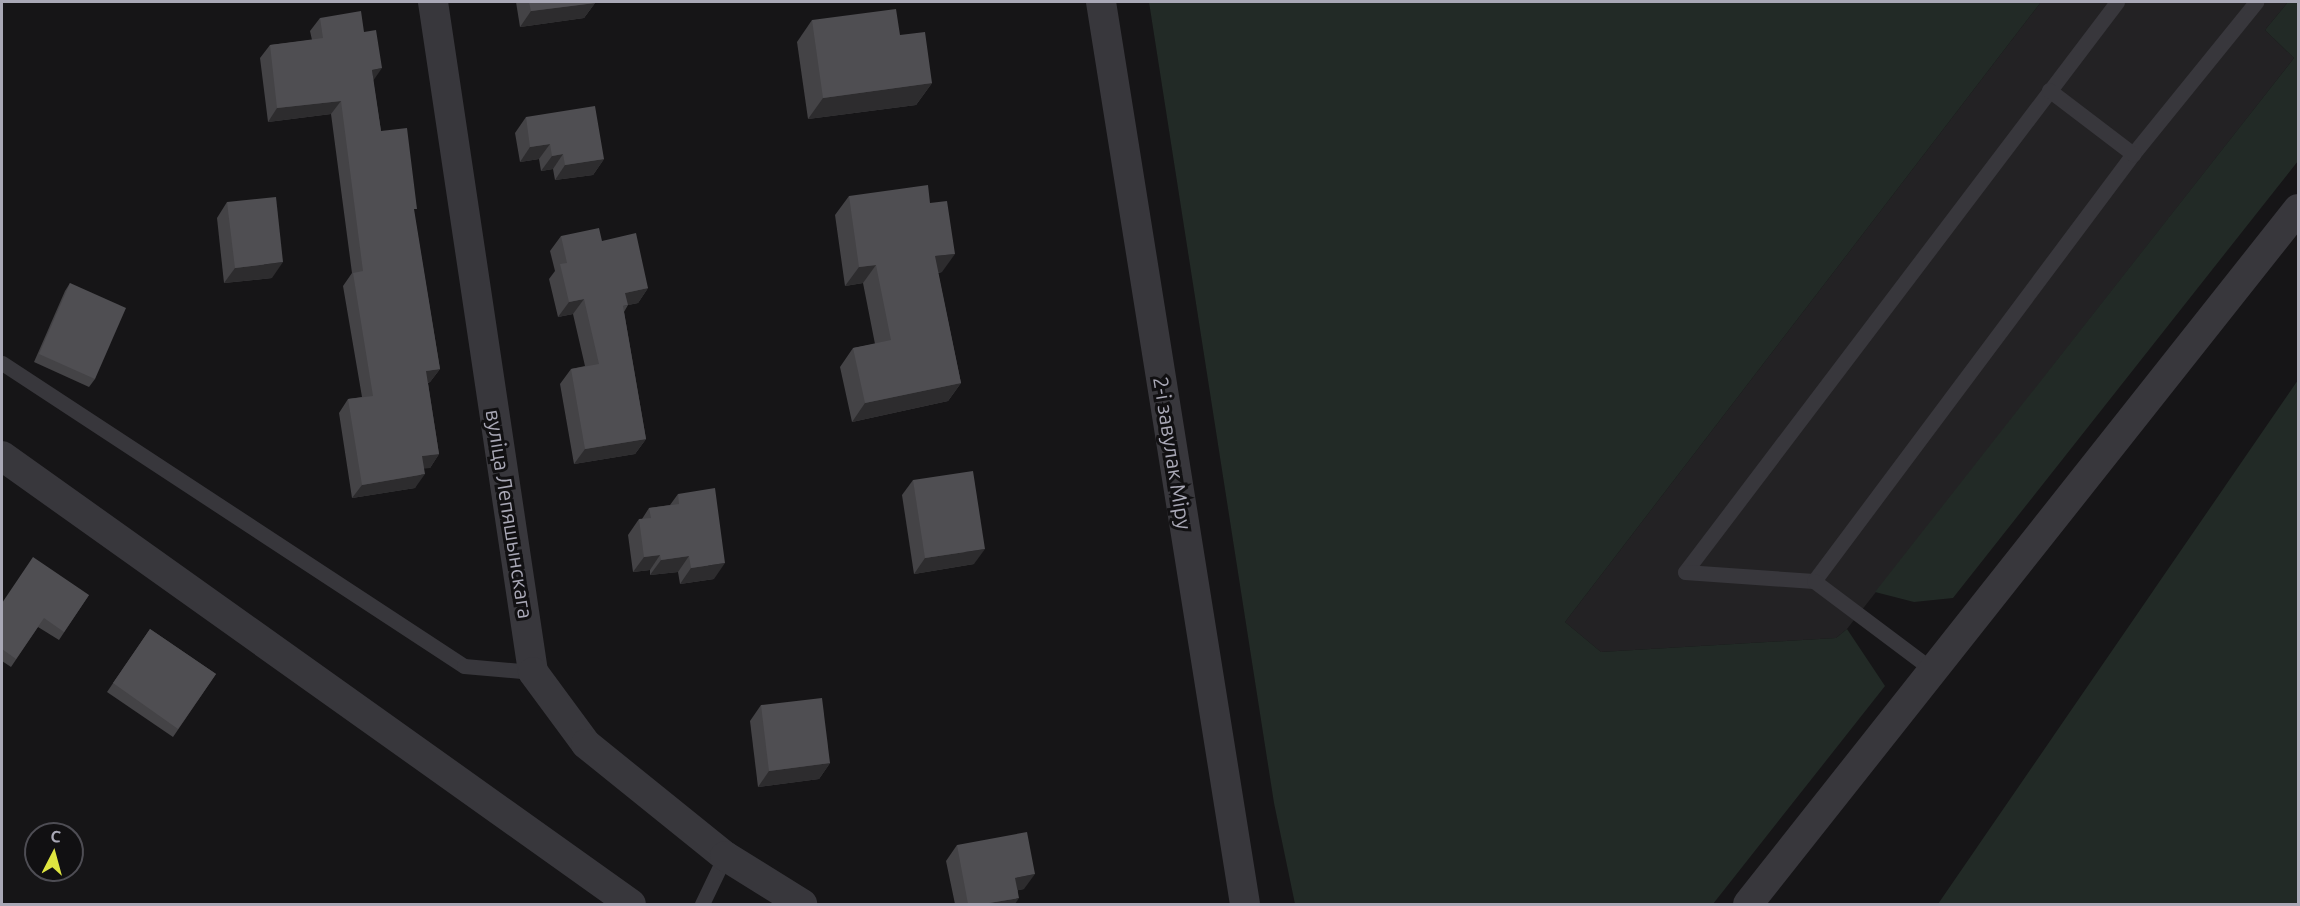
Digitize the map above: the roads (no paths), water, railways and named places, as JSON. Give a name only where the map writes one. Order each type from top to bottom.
[{"type":"street","name":"вуліца Лепяшынскага","points":[[433,2],[533,672],[586,744],[725,856],[802,904]]},
{"type":"street","name":"2-і завулак Міру","points":[[1101,2],[1245,904]]},
{"type":"street","points":[[1748,904],[1935,671],[2298,209]]},
{"type":"street","points":[[2,456],[631,904]]},
{"type":"lane","points":[[1935,671],[1814,582],[1685,572],[2117,2]]},
{"type":"lane","points":[[1814,582],[2133,154],[2256,2]]},
{"type":"lane","points":[[2049,90],[2133,154]]},
{"type":"lane","points":[[2,363],[464,666],[533,672]]},
{"type":"lane","points":[[702,904],[725,856]]}]
